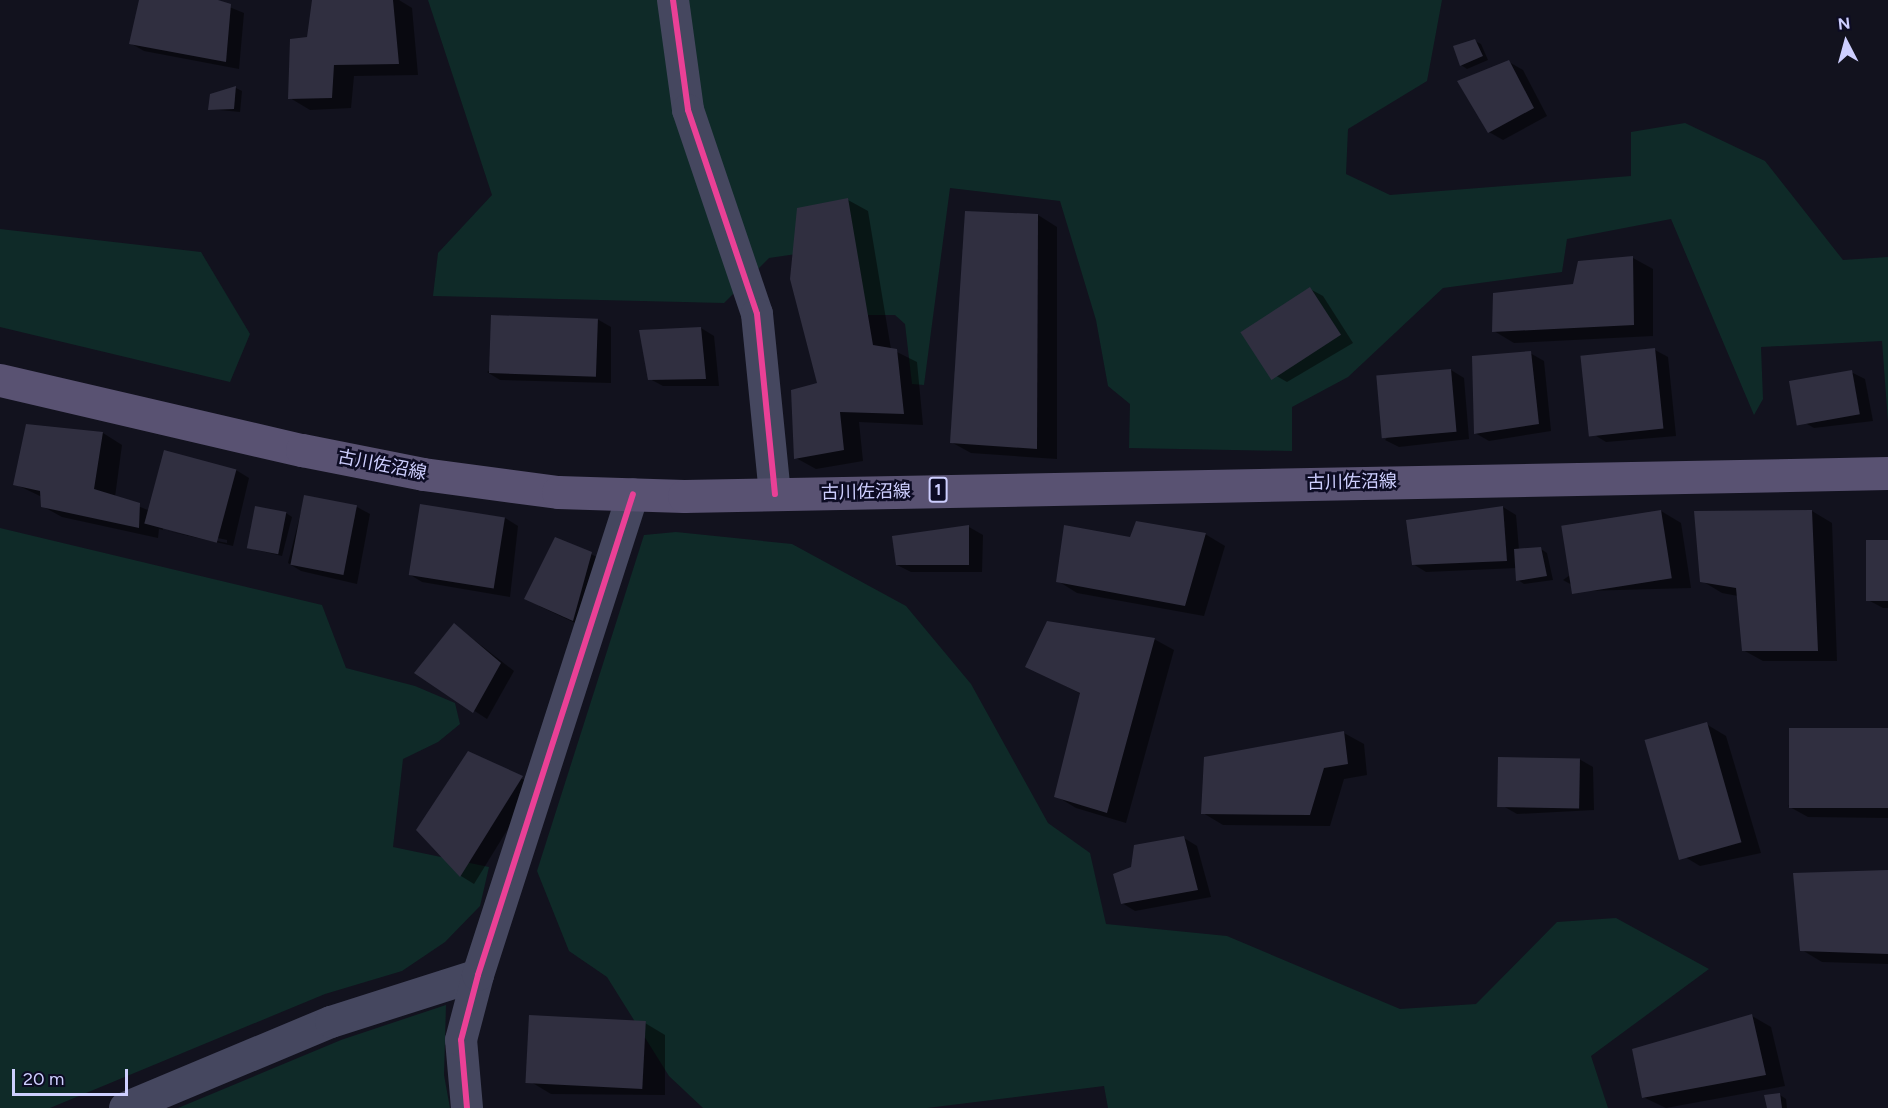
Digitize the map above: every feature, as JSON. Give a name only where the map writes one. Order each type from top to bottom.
[{"type":"main road","name":"古川佐沼線","points":[[0,380],[181,424],[423,474],[558,492],[775,494],[1888,473]]},
{"type":"street","points":[[673,0],[688,110],[757,314],[775,494]]},
{"type":"street","points":[[467,1108],[461,1040],[478,975],[633,494]]},
{"type":"street","points":[[125,1108],[331,1022],[478,975]]},
{"type":"green space","points":[[428,0],[1442,0],[1427,81],[1348,129],[1346,174],[1390,195],[1631,176],[1631,132],[1685,123],[1765,161],[1843,260],[1888,257],[1888,422],[1882,341],[1761,347],[1763,399],[1754,415],[1671,219],[1567,239],[1562,272],[1443,288],[1348,377],[1292,407],[1292,451],[1129,448],[1130,404],[1108,386],[1096,320],[1060,201],[950,188],[924,385],[912,384],[905,324],[895,315],[860,315],[844,247],[769,258],[724,303],[433,296],[438,253],[492,195]]},
{"type":"green space","points":[[0,229],[201,252],[250,334],[230,382],[0,327]]},
{"type":"green space","points":[[0,528],[322,605],[346,668],[415,686],[455,703],[460,724],[438,742],[403,759],[393,847],[489,867],[480,906],[445,942],[402,971],[325,994],[50,1108],[0,1108]]},
{"type":"green space","points":[[676,532],[792,544],[906,606],[971,684],[1048,823],[1090,853],[1106,924],[1227,936],[1400,1009],[1476,1004],[1557,922],[1616,918],[1709,969],[1591,1056],[1608,1108],[1108,1108],[1104,1086],[927,1108],[703,1108],[669,1076],[607,977],[569,951],[537,871],[644,535]]},
{"type":"green space","points":[[446,1005],[444,1075],[450,1108],[178,1108],[341,1040]]},
{"type":"building","points":[[139,0],[218,0],[231,4],[226,62],[129,44]]},
{"type":"building","points":[[312,0],[393,0],[399,64],[334,65],[332,98],[288,99],[290,39],[307,37]]},
{"type":"building","points":[[1475,39],[1483,56],[1460,66],[1453,46]]},
{"type":"building","points":[[1509,60],[1534,108],[1488,133],[1457,81]]},
{"type":"building","points":[[236,86],[234,109],[208,110],[210,94]]},
{"type":"building","points":[[848,198],[873,345],[897,349],[904,414],[840,412],[844,450],[794,459],[791,390],[817,383],[790,279],[797,208]]},
{"type":"building","points":[[965,211],[1038,214],[1037,449],[950,443]]},
{"type":"building","points":[[1633,256],[1634,325],[1492,332],[1493,293],[1573,284],[1578,261]]},
{"type":"building","points":[[1310,287],[1341,335],[1271,380],[1240,332]]},
{"type":"building","points":[[491,315],[598,319],[596,377],[489,373]]},
{"type":"building","points":[[701,327],[706,379],[648,380],[639,330]]},
{"type":"building","points":[[1655,348],[1663,429],[1589,436],[1580,356]]},
{"type":"building","points":[[1531,351],[1539,424],[1474,434],[1472,356]]},
{"type":"building","points":[[1451,369],[1456,432],[1382,438],[1376,376]]},
{"type":"building","points":[[1852,370],[1860,414],[1797,425],[1789,381]]},
{"type":"building","points":[[26,424],[103,432],[94,489],[140,503],[139,528],[41,507],[40,491],[13,485]]},
{"type":"building","points":[[164,450],[236,469],[217,543],[144,523]]},
{"type":"building","points":[[304,495],[357,505],[343,575],[290,565]]},
{"type":"building","points":[[420,504],[505,517],[494,589],[409,575]]},
{"type":"building","points":[[255,506],[286,512],[278,554],[247,548]]},
{"type":"building","points":[[1503,506],[1507,561],[1412,565],[1406,520]]},
{"type":"building","points":[[1661,510],[1672,578],[1572,594],[1561,526]]},
{"type":"building","points":[[1812,510],[1818,651],[1742,651],[1736,588],[1700,582],[1694,511]]},
{"type":"building","points":[[1136,521],[1206,533],[1185,606],[1056,582],[1064,525],[1130,537]]},
{"type":"building","points":[[969,525],[969,565],[896,565],[892,536]]},
{"type":"building","points":[[555,537],[592,552],[573,621],[524,599]]},
{"type":"building","points":[[1866,540],[1888,540],[1888,601],[1866,601]]},
{"type":"building","points":[[1541,547],[1547,576],[1516,581],[1514,549]]},
{"type":"building","points":[[1047,621],[1155,638],[1107,813],[1054,797],[1080,693],[1025,667]]},
{"type":"building","points":[[454,623],[501,663],[473,713],[414,673]]},
{"type":"building","points":[[1707,722],[1741,842],[1679,860],[1645,740]]},
{"type":"building","points":[[1789,728],[1888,728],[1888,808],[1789,808]]},
{"type":"building","points":[[1344,731],[1348,764],[1324,768],[1310,815],[1201,814],[1204,757]]},
{"type":"building","points":[[468,751],[523,776],[460,877],[416,830]]},
{"type":"building","points":[[1498,757],[1580,758],[1579,808],[1497,807]]},
{"type":"building","points":[[1184,836],[1198,890],[1121,904],[1113,874],[1131,867],[1134,845]]},
{"type":"building","points":[[1888,870],[1888,954],[1800,951],[1793,873]]},
{"type":"building","points":[[1752,1014],[1766,1075],[1642,1098],[1632,1049]]},
{"type":"building","points":[[529,1015],[646,1021],[642,1089],[525,1083]]},
{"type":"building","points":[[1780,1093],[1782,1108],[1767,1108],[1764,1095]]},
{"type":"cycle path","points":[[673,0],[688,110],[757,314],[775,494]]},
{"type":"cycle path","points":[[467,1108],[461,1040],[478,975],[633,494]]}]
